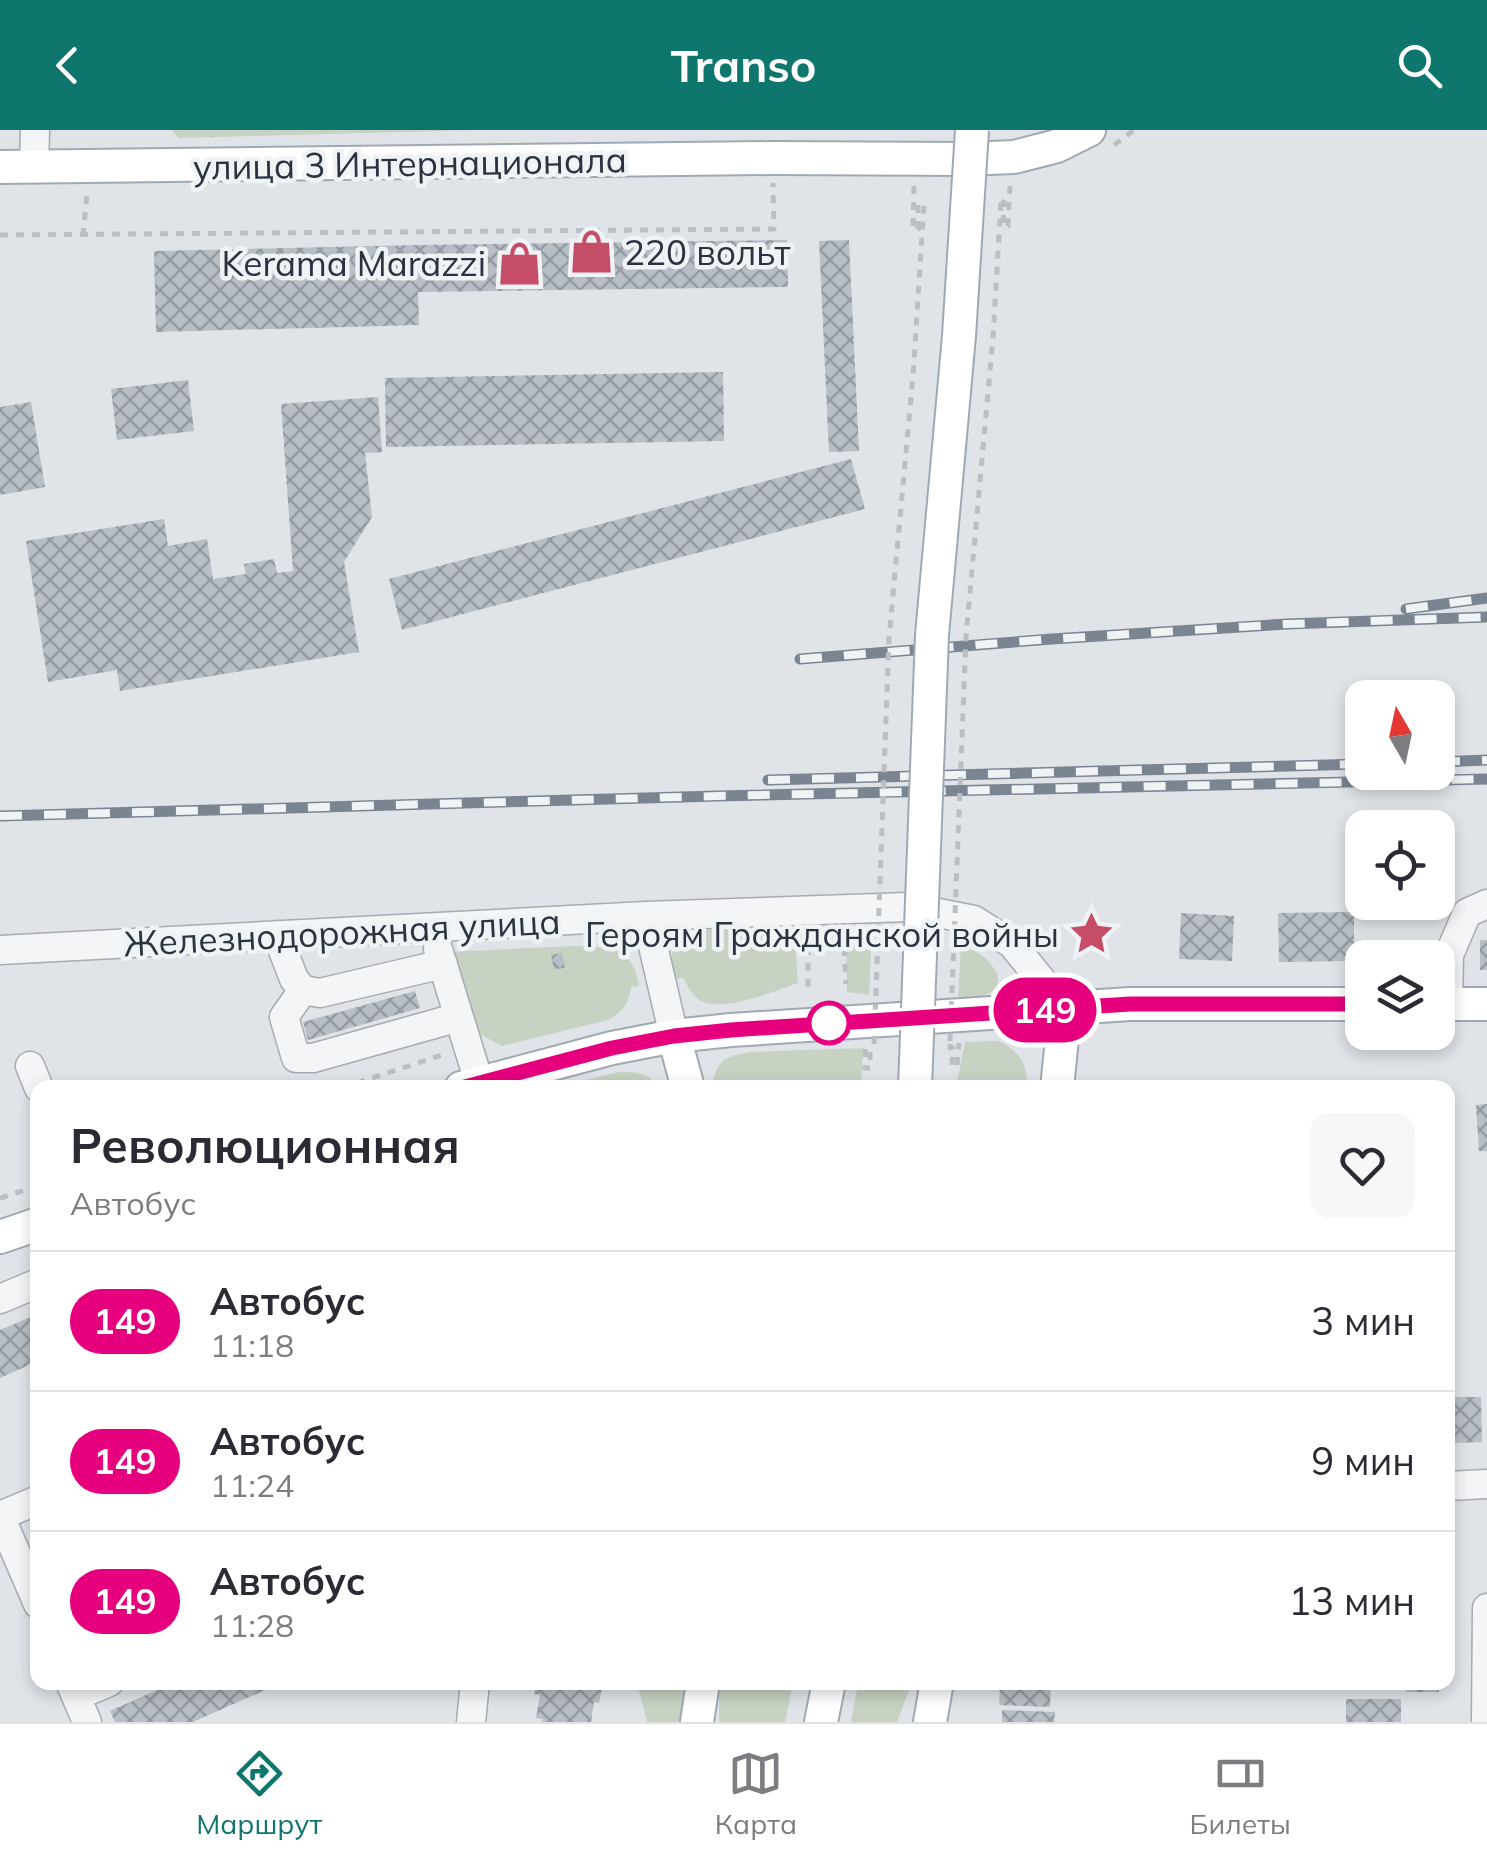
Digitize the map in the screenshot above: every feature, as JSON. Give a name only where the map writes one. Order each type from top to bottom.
[{"type":"main road","points":[[915,1080],[932,635],[959,336],[972,130]]},
{"type":"main road","name":"улица 3 Интернационала","points":[[0,168],[880,144],[965,159],[1014,156],[1057,146],[1089,130]]},
{"type":"main road","points":[[520,1080],[612,1048],[731,1030],[1130,1004],[1345,1004]]},
{"type":"main road","points":[[1455,1004],[1487,1004]]},
{"type":"main road","points":[[1059,1080],[1065,1009]]},
{"type":"main road","points":[[674,1036],[686,1080]]},
{"type":"main road","points":[[0,1237],[30,1227]]},
{"type":"main road","points":[[821,1722],[827,1690]]},
{"type":"main road","points":[[930,1722],[936,1690]]},
{"type":"street","points":[[34,168],[35,130]]},
{"type":"street","name":"Железнодорожная улица","points":[[0,950],[646,916],[908,907],[974,920],[1012,944],[1065,1009]]},
{"type":"street","points":[[1455,946],[1480,911]]},
{"type":"street","points":[[646,916],[674,1036]]},
{"type":"street","points":[[431,927],[459,1016],[469,1080]]},
{"type":"street","points":[[277,935],[294,979],[303,990],[320,994],[443,964]]},
{"type":"street","points":[[303,990],[284,1017],[296,1058],[313,1058],[459,1016]]},
{"type":"street","points":[[0,1298],[30,1286]]},
{"type":"street","points":[[1455,1486],[1487,1484]]},
{"type":"street","points":[[30,1503],[0,1516],[30,1585]]},
{"type":"street","points":[[1486,1722],[1487,1608]]},
{"type":"street","points":[[471,1722],[474,1690]]},
{"type":"path","points":[[959,1035],[957,1067],[952,1066],[950,1045],[966,637],[993,337],[1000,202],[1004,202],[1002,226],[1008,226],[1010,182]]},
{"type":"path","points":[[866,1041],[864,1068],[870,1068],[889,638],[924,204],[918,204],[918,228],[913,228],[914,186]]},
{"type":"path","points":[[0,236],[774,229],[774,189]]},
{"type":"path","points":[[808,986],[808,946],[844,945],[846,984]]},
{"type":"path","points":[[0,1198],[30,1189]]},
{"type":"green space","points":[[172,130],[476,130],[178,138]]},
{"type":"green space","points":[[725,927],[795,939],[798,983],[751,999],[713,1004],[696,997],[683,978],[672,979],[670,962],[677,946],[699,933]]},
{"type":"green space","points":[[872,931],[869,995],[847,992],[846,937]]},
{"type":"green space","points":[[961,945],[984,957],[996,973],[996,987],[984,996],[958,1000]]},
{"type":"green space","points":[[608,948],[631,962],[639,986],[631,987],[627,1003],[618,1013],[608,1020],[502,1046],[467,1027],[447,952]]},
{"type":"green space","points":[[999,1041],[1012,1049],[1021,1060],[1027,1080],[957,1080],[965,1042]]},
{"type":"green space","points":[[863,1048],[861,1080],[714,1080],[719,1065],[728,1058],[750,1052]]},
{"type":"green space","points":[[618,1072],[636,1073],[651,1080],[586,1080]]},
{"type":"green space","points":[[639,1690],[683,1690],[682,1722],[647,1722]]},
{"type":"green space","points":[[719,1690],[792,1690],[785,1722],[719,1722]]},
{"type":"green space","points":[[857,1690],[909,1690],[897,1722],[851,1722]]},
{"type":"building","points":[[787,240],[788,287],[418,292],[419,325],[156,332],[154,251]]},
{"type":"building","points":[[849,240],[859,451],[829,452],[819,241]]},
{"type":"building","points":[[723,372],[724,441],[386,447],[385,378]]},
{"type":"building","points":[[188,380],[194,431],[117,440],[111,389]]},
{"type":"building","points":[[378,397],[382,452],[365,453],[372,517],[344,562],[359,652],[120,691],[117,670],[48,682],[26,541],[164,519],[168,546],[207,539],[213,579],[246,574],[244,564],[274,559],[277,573],[293,571],[281,404]]},
{"type":"building","points":[[31,402],[45,487],[0,495],[0,407]]},
{"type":"building","points":[[851,459],[865,509],[402,630],[389,579]]},
{"type":"building","points":[[1345,912],[1345,920],[1354,920],[1354,940],[1345,940],[1345,961],[1279,962],[1278,913]]},
{"type":"building","points":[[1181,913],[1234,916],[1232,961],[1179,959]]},
{"type":"building","points":[[1480,940],[1487,940],[1487,970],[1480,970]]},
{"type":"building","points":[[562,953],[565,968],[554,969],[551,955]]},
{"type":"building","points":[[415,991],[420,1008],[308,1040],[303,1022]]},
{"type":"building","points":[[1487,1104],[1487,1151],[1479,1151],[1476,1105]]},
{"type":"building","points":[[30,1317],[30,1365],[0,1378],[0,1330]]},
{"type":"building","points":[[1455,1397],[1481,1397],[1482,1442],[1455,1443]]},
{"type":"building","points":[[157,1690],[265,1690],[193,1722],[115,1722],[110,1711]]},
{"type":"building","points":[[535,1690],[601,1690],[599,1703],[594,1702],[591,1722],[542,1722],[543,1719],[536,1718],[540,1695],[534,1694]]},
{"type":"building","points":[[1000,1690],[1051,1690],[1050,1707],[999,1705]]},
{"type":"building","points":[[1406,1690],[1439,1690],[1439,1692]]},
{"type":"building","points":[[1346,1699],[1401,1699],[1401,1722],[1346,1722]]},
{"type":"building","points":[[1002,1710],[1055,1712],[1054,1722],[1002,1722]]},
{"type":"railway","points":[[1406,609],[1487,598]]},
{"type":"railway","points":[[800,659],[1287,624],[1487,617]]},
{"type":"railway","points":[[1455,761],[1487,760]]},
{"type":"railway","points":[[768,780],[1345,764]]},
{"type":"railway","points":[[0,816],[1487,779]]},
{"type":"bus line","name":"149","points":[[486,1080],[612,1048],[731,1030],[1130,1004],[1345,1004]]},
{"type":"place","name":"220 вольт","points":[[591,252]]},
{"type":"place","name":"Kerama Marazzi","points":[[519,263]]},
{"type":"place","name":"Героям Гражданской войны","points":[[1092,934]]}]
